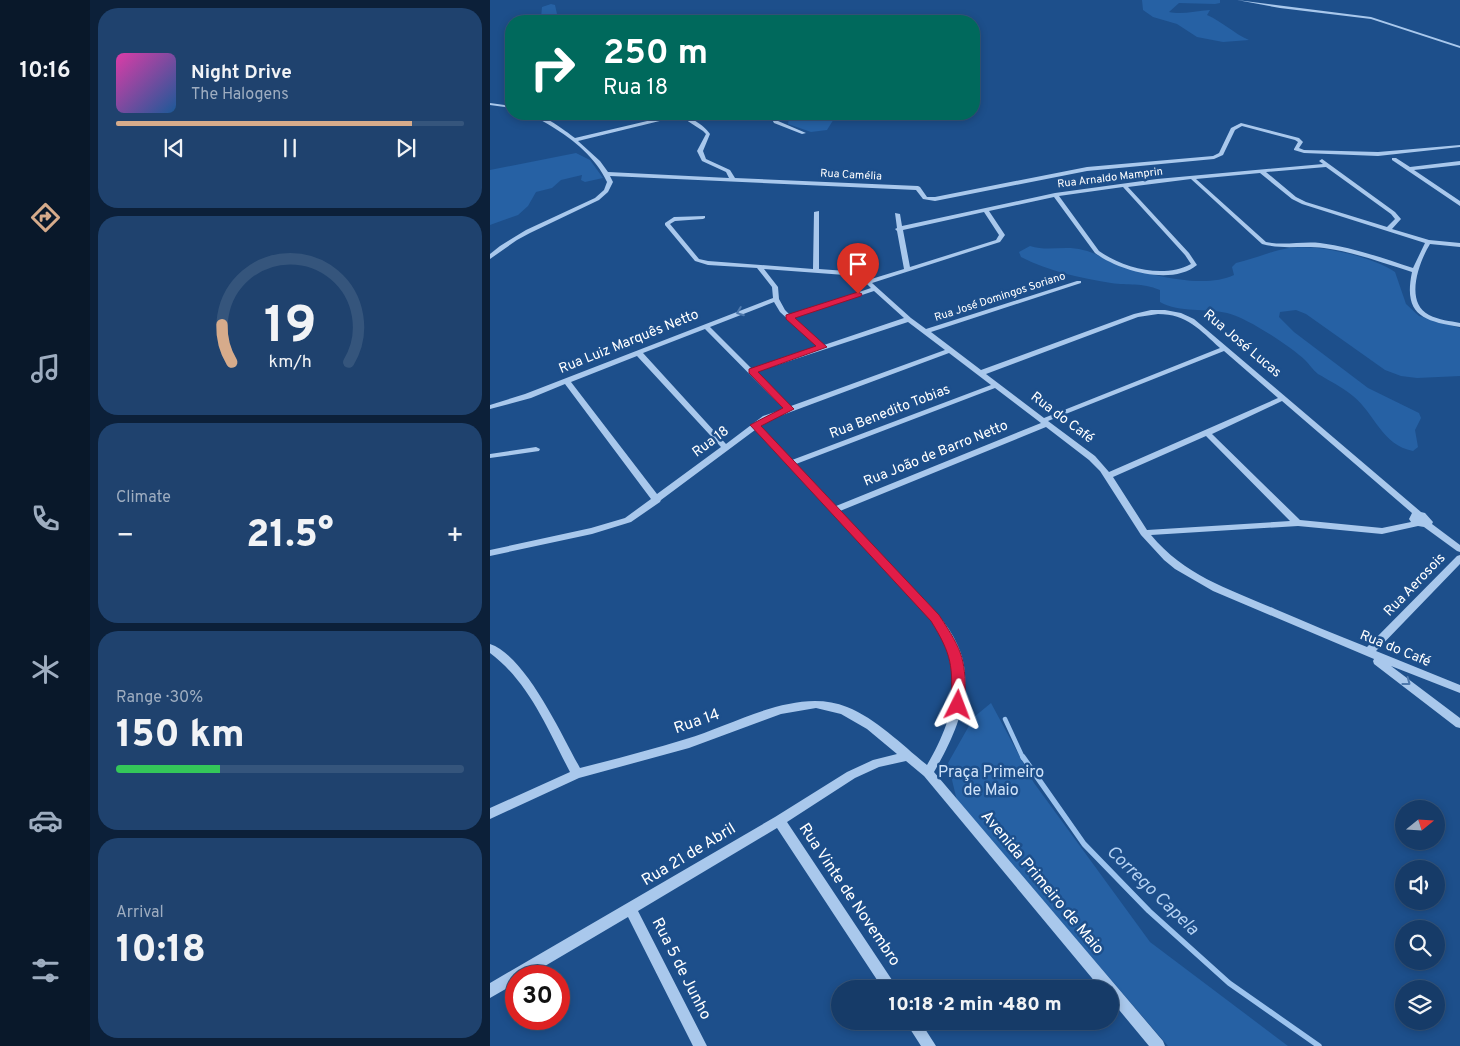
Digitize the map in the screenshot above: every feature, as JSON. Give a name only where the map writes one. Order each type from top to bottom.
[{"type":"street","points":[[1239,0],[1274,7],[1371,18],[1460,47]]},
{"type":"street","points":[[490,104],[505,106]]},
{"type":"street","points":[[490,257],[502,246],[520,236],[598,199],[610,182],[608,174],[574,140],[544,120]]},
{"type":"street","points":[[574,140],[656,120]]},
{"type":"street","points":[[690,120],[708,134],[700,151],[704,160],[728,170],[732,178]]},
{"type":"street","points":[[775,120],[804,133]]},
{"type":"street","name":"Rua Camélia","points":[[608,174],[732,178],[918,188],[925,198],[935,199],[1087,169],[1214,157],[1221,154],[1233,128],[1241,124],[1296,139],[1301,142],[1296,149],[1311,152],[1378,154],[1460,146]]},
{"type":"street","points":[[1316,157],[1393,213],[1398,219],[1388,230]]},
{"type":"street","points":[[1394,159],[1460,204]]},
{"type":"street","points":[[1409,169],[1460,163]]},
{"type":"street","name":"Rua Arnaldo Mamprin","points":[[898,229],[1055,195],[1124,185],[1327,164]]},
{"type":"street","points":[[1262,172],[1298,201],[1428,242],[1460,245]]},
{"type":"street","points":[[1193,178],[1264,243],[1276,246],[1323,246],[1413,270]]},
{"type":"street","points":[[1055,195],[1097,252],[1105,258],[1145,272],[1179,272],[1194,266],[1187,254],[1124,185]]},
{"type":"street","points":[[868,282],[1001,238],[1002,235],[985,210]]},
{"type":"street","points":[[816,270],[817,212]]},
{"type":"street","points":[[897,214],[898,229],[907,269]]},
{"type":"street","name":"Rua do Café","points":[[703,217],[674,219],[667,224],[697,260],[708,263],[846,273],[868,282],[909,319],[1092,458],[1108,476],[1144,533],[1176,566],[1204,583],[1368,653],[1460,689]]},
{"type":"street","points":[[1428,242],[1413,270],[1413,302],[1417,310],[1433,319],[1460,325]]},
{"type":"street","points":[[758,266],[775,287],[776,299],[782,311],[822,347]]},
{"type":"street","name":"Rua José Domingos Soriano","points":[[927,331],[1079,282]]},
{"type":"street","points":[[789,317],[875,289]]},
{"type":"street","name":"Rua Luiz Marquês Netto","points":[[490,407],[528,396],[776,299]]},
{"type":"street","name":"Rua José Lucas","points":[[981,373],[1136,315],[1153,311],[1169,311],[1192,320],[1397,496],[1420,520],[1460,549]]},
{"type":"street","points":[[752,371],[909,319]]},
{"type":"street","points":[[705,326],[789,409]]},
{"type":"street","name":"Rua João de Barro Netto","points":[[835,510],[1226,348]]},
{"type":"street","name":"Rua 18","points":[[490,553],[611,526],[628,520],[755,425],[789,409],[951,350]]},
{"type":"street","points":[[638,352],[726,448]]},
{"type":"street","points":[[566,381],[657,500]]},
{"type":"street","name":"Rua Benedito Tobias","points":[[791,463],[997,386]]},
{"type":"street","points":[[1108,476],[1283,398]]},
{"type":"street","points":[[755,425],[935,618],[953,646],[959,670],[958,705],[953,727],[928,774]]},
{"type":"street","points":[[1208,433],[1298,523]]},
{"type":"street","points":[[490,456],[536,449]]},
{"type":"street","points":[[1144,533],[1298,523],[1382,531],[1398,529],[1420,520]]},
{"type":"street","name":"Rua Aerosois","points":[[1368,653],[1460,558]]},
{"type":"street","points":[[490,648],[513,664],[526,682],[577,774]]},
{"type":"street","points":[[1368,653],[1460,724]]},
{"type":"street","name":"Rua 14","points":[[490,814],[577,774],[689,742],[780,710],[816,704],[844,710],[871,726],[908,756]]},
{"type":"street","name":"Avenida Primeiro de Maio","points":[[908,756],[928,774],[1102,980]]},
{"type":"street","name":"Rua 21 de Abril","points":[[490,991],[779,821],[851,775],[877,763],[908,756]]},
{"type":"street","name":"Rua Vinte de Novembro","points":[[779,821],[885,980]]},
{"type":"street","name":"Rua 5 de Junho","points":[[630,908],[700,1046]]},
{"type":"street","name":"Avenida Primeiro de Maio","points":[[1119,1000],[1158,1046]]},
{"type":"street","points":[[918,1030],[929,1046]]},
{"type":"green space","points":[[1142,0],[1220,0],[1220,3],[1215,4],[1179,3],[1169,12],[1184,13],[1210,10],[1207,15],[1249,40],[1223,42],[1197,37],[1177,24],[1153,17],[1143,10]]},
{"type":"green space","points":[[551,4],[555,5],[557,14],[541,15],[542,7]]},
{"type":"green space","points":[[789,120],[833,120],[827,130],[811,132],[788,124]]},
{"type":"green space","points":[[576,153],[590,160],[603,178],[585,182],[581,180],[582,175],[561,180],[552,188],[536,192],[528,206],[518,215],[490,225],[490,170]]},
{"type":"green space","points":[[1030,246],[1083,250],[1142,272],[1191,281],[1207,281],[1234,275],[1232,267],[1236,263],[1289,248],[1314,248],[1359,256],[1395,272],[1406,304],[1419,316],[1460,328],[1460,376],[1417,378],[1401,376],[1385,370],[1306,314],[1296,310],[1280,312],[1279,317],[1294,332],[1368,388],[1419,413],[1421,418],[1415,430],[1418,447],[1413,451],[1402,448],[1386,436],[1361,403],[1353,396],[1318,374],[1305,360],[1279,340],[1245,320],[1227,313],[1176,308],[1160,302],[1160,290],[1153,288],[1088,279],[1042,266],[1021,257],[1019,252]]},
{"type":"green space","name":"Praça Primeiro de Maio","points":[[991,703],[1034,783],[1150,942],[1288,1046],[1168,1046],[1119,989],[1119,980],[1111,980],[957,801],[948,763],[974,717]]},
{"type":"waterway","name":"Corrego Capela","points":[[1005,719],[1023,758]]},
{"type":"waterway","name":"Corrego Capela","points":[[1023,757],[1084,844],[1149,911],[1229,983],[1319,1046]]},
{"type":"route","points":[[858,294],[789,317],[822,347],[752,371],[789,409],[766,418],[755,425],[935,618],[953,646],[959,670],[958,705]]}]
